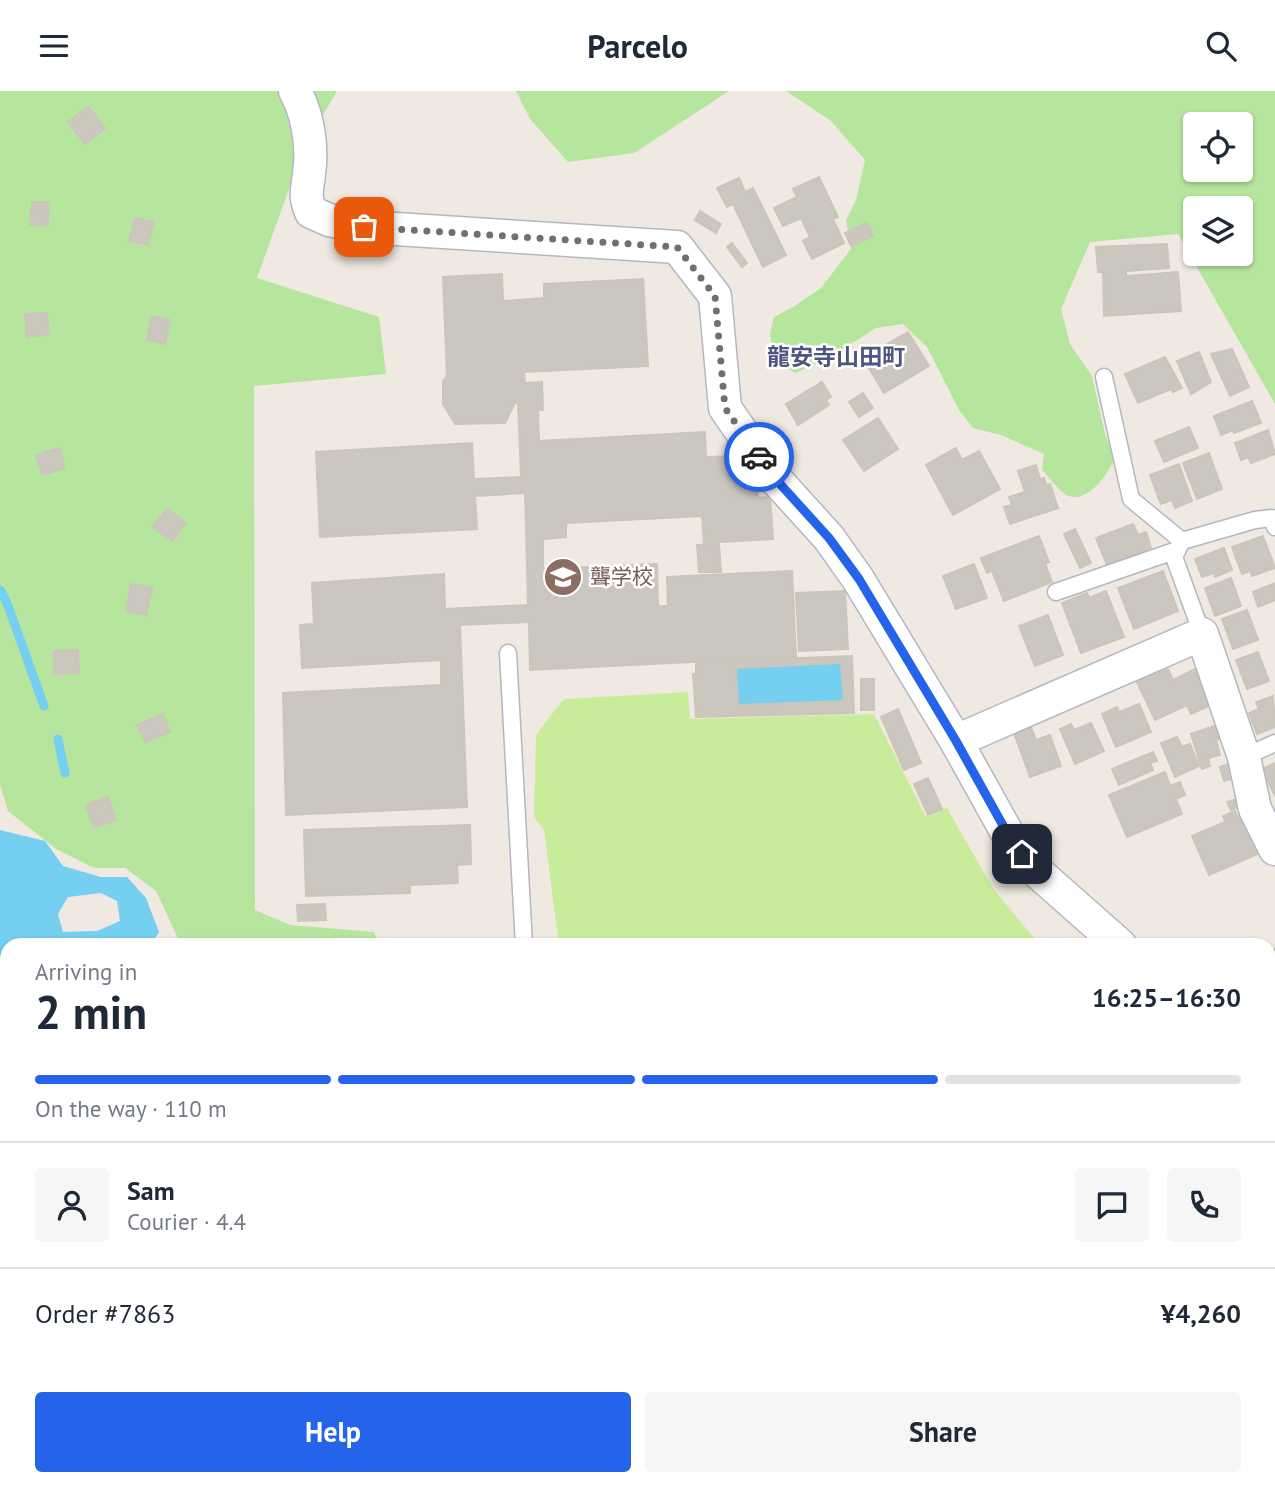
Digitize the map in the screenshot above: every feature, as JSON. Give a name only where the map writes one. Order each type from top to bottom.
[{"type":"street","points":[[295,91],[303,107],[310,144],[310,173],[305,194],[311,212],[329,220],[364,227],[677,247],[715,296],[725,408],[771,474],[829,538],[859,579],[956,741],[1010,838],[1034,869],[1112,938]]},
{"type":"street","points":[[956,741],[1202,634],[1244,757],[1255,809],[1275,849]]},
{"type":"lane","points":[[1104,377],[1131,499],[1180,545]]},
{"type":"lane","points":[[1056,592],[1255,520],[1272,518],[1275,527]]},
{"type":"lane","points":[[1180,545],[1174,557],[1202,634]]},
{"type":"lane","points":[[508,653],[524,938]]},
{"type":"lane","points":[[1244,757],[1275,743]]},
{"type":"green space","points":[[0,91],[337,91],[304,147],[257,278],[379,317],[386,374],[254,386],[255,910],[290,925],[374,932],[377,938],[178,938],[156,891],[125,868],[94,868],[56,849],[8,811],[0,785]]},
{"type":"green space","points":[[516,91],[729,91],[634,153],[568,162],[530,119]]},
{"type":"green space","points":[[786,91],[1275,91],[1275,404],[1196,266],[1253,266],[1253,196],[1183,196],[1183,243],[1178,234],[1090,242],[1061,309],[1070,344],[1092,376],[1105,434],[1115,458],[1100,482],[1078,497],[1061,491],[1042,470],[1044,454],[1001,435],[973,428],[959,410],[927,347],[903,324],[876,328],[829,358],[795,373],[774,361],[770,333],[774,317],[821,288],[851,249],[846,220],[856,200],[865,160],[831,121]]},
{"type":"green space","points":[[688,692],[690,719],[874,714],[926,817],[947,808],[994,890],[1034,938],[558,938],[544,830],[534,817],[536,735],[566,699]]},
{"type":"water","points":[[841,663],[844,701],[738,705],[736,668]]},
{"type":"water","points":[[0,830],[45,841],[63,866],[101,877],[127,877],[146,898],[159,932],[155,938],[0,938]],"holes":[[[101,893],[117,901],[120,921],[97,931],[63,932],[58,914],[68,897]]]},
{"type":"building","points":[[88,107],[105,128],[85,144],[68,122]]},
{"type":"building","points":[[819,177],[838,217],[833,219],[844,243],[812,259],[803,241],[810,237],[801,218],[783,226],[774,208],[797,197],[793,189]]},
{"type":"building","points":[[739,178],[745,192],[753,188],[786,255],[763,267],[733,204],[727,207],[717,188]]},
{"type":"building","points":[[32,202],[49,202],[48,226],[30,225]]},
{"type":"building","points":[[700,211],[721,224],[716,233],[695,220]]},
{"type":"building","points":[[135,218],[154,222],[148,245],[129,241]]},
{"type":"building","points":[[867,223],[873,236],[851,246],[845,233]]},
{"type":"building","points":[[732,243],[747,263],[742,267],[727,247]]},
{"type":"building","points":[[1167,244],[1169,268],[1126,271],[1126,276],[1178,272],[1181,311],[1104,316],[1103,272],[1098,272],[1096,247]]},
{"type":"building","points":[[502,274],[503,301],[544,298],[544,284],[643,279],[648,366],[524,372],[525,383],[542,382],[543,410],[538,410],[539,441],[705,432],[706,457],[738,456],[738,469],[746,480],[756,479],[758,498],[770,497],[773,539],[704,543],[702,516],[566,523],[566,537],[543,539],[543,569],[657,564],[658,606],[668,606],[667,577],[792,571],[796,657],[530,670],[529,622],[460,625],[467,807],[286,815],[283,693],[441,685],[441,660],[302,668],[300,625],[314,624],[312,583],[444,574],[445,609],[528,605],[525,493],[475,496],[477,529],[320,537],[316,452],[472,443],[474,479],[525,477],[521,476],[518,403],[515,403],[505,423],[455,424],[443,404],[443,381],[447,376],[443,277]]},
{"type":"building","points":[[47,313],[49,334],[27,337],[25,314]]},
{"type":"building","points":[[152,316],[170,320],[165,344],[147,340]]},
{"type":"building","points":[[908,332],[929,366],[884,393],[869,368],[883,360],[877,350]]},
{"type":"building","points":[[1232,349],[1249,387],[1230,396],[1211,354]]},
{"type":"building","points":[[1199,352],[1211,382],[1191,394],[1177,361]]},
{"type":"building","points":[[1165,357],[1182,388],[1173,392],[1171,389],[1138,403],[1125,374]]},
{"type":"building","points":[[822,382],[831,397],[826,400],[829,405],[798,425],[786,404]]},
{"type":"building","points":[[863,393],[873,408],[859,417],[849,402]]},
{"type":"building","points":[[1252,401],[1261,423],[1221,435],[1214,416]]},
{"type":"building","points":[[878,418],[898,449],[864,471],[843,440]]},
{"type":"building","points":[[1189,427],[1198,448],[1164,462],[1155,441]]},
{"type":"building","points":[[1268,430],[1275,454],[1251,463],[1248,457],[1241,460],[1235,443]]},
{"type":"building","points":[[59,448],[65,468],[42,475],[36,455]]},
{"type":"building","points":[[956,448],[962,460],[979,451],[1000,489],[953,515],[926,465]]},
{"type":"building","points":[[1209,453],[1222,489],[1197,499],[1183,463]]},
{"type":"building","points":[[1179,464],[1192,501],[1175,508],[1172,500],[1161,504],[1150,475]]},
{"type":"building","points":[[1036,465],[1040,479],[1044,478],[1046,485],[1050,484],[1058,508],[1010,524],[1004,507],[1012,505],[1009,497],[1025,492],[1018,471]]},
{"type":"building","points":[[167,509],[186,523],[172,541],[153,527]]},
{"type":"building","points":[[1133,524],[1138,535],[1146,532],[1151,548],[1107,565],[1096,538]]},
{"type":"building","points":[[1075,529],[1091,563],[1080,568],[1064,534]]},
{"type":"building","points":[[1039,536],[1049,562],[1045,563],[1052,582],[1004,601],[992,571],[987,573],[981,558]]},
{"type":"building","points":[[1263,536],[1275,568],[1252,576],[1250,571],[1242,574],[1232,547]]},
{"type":"building","points":[[719,544],[721,572],[699,572],[697,545]]},
{"type":"building","points":[[1224,548],[1232,570],[1215,577],[1214,573],[1202,577],[1195,559]]},
{"type":"building","points":[[974,564],[987,598],[956,609],[943,576]]},
{"type":"building","points":[[1163,571],[1178,611],[1134,629],[1118,588]]},
{"type":"building","points":[[1231,578],[1241,606],[1215,616],[1205,588]]},
{"type":"building","points":[[1275,583],[1275,600],[1258,607],[1253,592]]},
{"type":"building","points":[[131,584],[152,588],[146,615],[126,611]]},
{"type":"building","points":[[845,591],[848,649],[799,651],[796,593]]},
{"type":"building","points":[[1106,591],[1124,637],[1081,653],[1062,603],[1087,593],[1089,598]]},
{"type":"building","points":[[1247,610],[1258,640],[1233,649],[1222,619]]},
{"type":"building","points":[[1048,615],[1063,655],[1035,666],[1019,626]]},
{"type":"building","points":[[78,650],[79,673],[54,674],[54,651]]},
{"type":"building","points":[[1258,652],[1269,681],[1247,689],[1236,660]]},
{"type":"building","points":[[852,656],[854,713],[696,717],[693,674],[696,674],[696,662]],"holes":[[[841,663],[844,701],[738,705],[736,668]]]},
{"type":"building","points":[[1168,669],[1173,680],[1195,669],[1211,705],[1191,714],[1187,705],[1155,720],[1137,682]]},
{"type":"building","points":[[861,679],[874,679],[874,710],[861,710]]},
{"type":"building","points":[[1273,696],[1275,727],[1257,734],[1249,713],[1259,709],[1256,702]]},
{"type":"building","points":[[1139,704],[1151,732],[1116,747],[1102,714],[1117,707],[1119,712]]},
{"type":"building","points":[[898,709],[921,763],[904,770],[881,717]]},
{"type":"building","points":[[163,714],[170,732],[145,742],[137,725]]},
{"type":"building","points":[[1091,723],[1104,751],[1075,764],[1060,729],[1071,724],[1074,730]]},
{"type":"building","points":[[1220,724],[1224,737],[1216,740],[1220,755],[1208,758],[1210,766],[1202,769],[1191,734]]},
{"type":"building","points":[[1031,727],[1036,740],[1050,735],[1061,766],[1030,777],[1014,733]]},
{"type":"building","points":[[1177,737],[1182,747],[1190,744],[1199,766],[1175,777],[1161,743]]},
{"type":"building","points":[[1153,752],[1157,761],[1150,763],[1153,770],[1119,785],[1112,769]]},
{"type":"building","points":[[1232,763],[1237,777],[1224,781],[1220,767]]},
{"type":"building","points":[[1275,763],[1275,796],[1262,769]]},
{"type":"building","points":[[1165,772],[1170,786],[1180,782],[1185,795],[1176,799],[1182,814],[1127,837],[1109,795]]},
{"type":"building","points":[[928,778],[942,809],[928,815],[914,784]]},
{"type":"building","points":[[108,797],[116,820],[94,827],[86,805]]},
{"type":"building","points":[[1236,799],[1239,807],[1231,810],[1227,802]]},
{"type":"building","points":[[1235,811],[1239,819],[1245,817],[1260,853],[1209,875],[1192,836],[1225,822],[1223,816]]},
{"type":"building","points":[[470,825],[471,864],[457,865],[458,883],[410,885],[410,893],[306,896],[304,830]]},
{"type":"building","points":[[325,904],[326,920],[298,921],[297,905]]},
{"type":"waterway","points":[[0,590],[44,706]]},
{"type":"waterway","points":[[58,739],[65,773]]},
{"type":"way so far","points":[[364,227],[677,247],[715,296],[725,408],[759,457]]},
{"type":"place","name":"聾学校","points":[[563,577]]},
{"type":"district","name":"龍安寺山田町","points":[[836,357]]},
{"type":"route","points":[[759,457],[829,538],[859,579],[956,741],[1010,838],[1022,854]]}]
